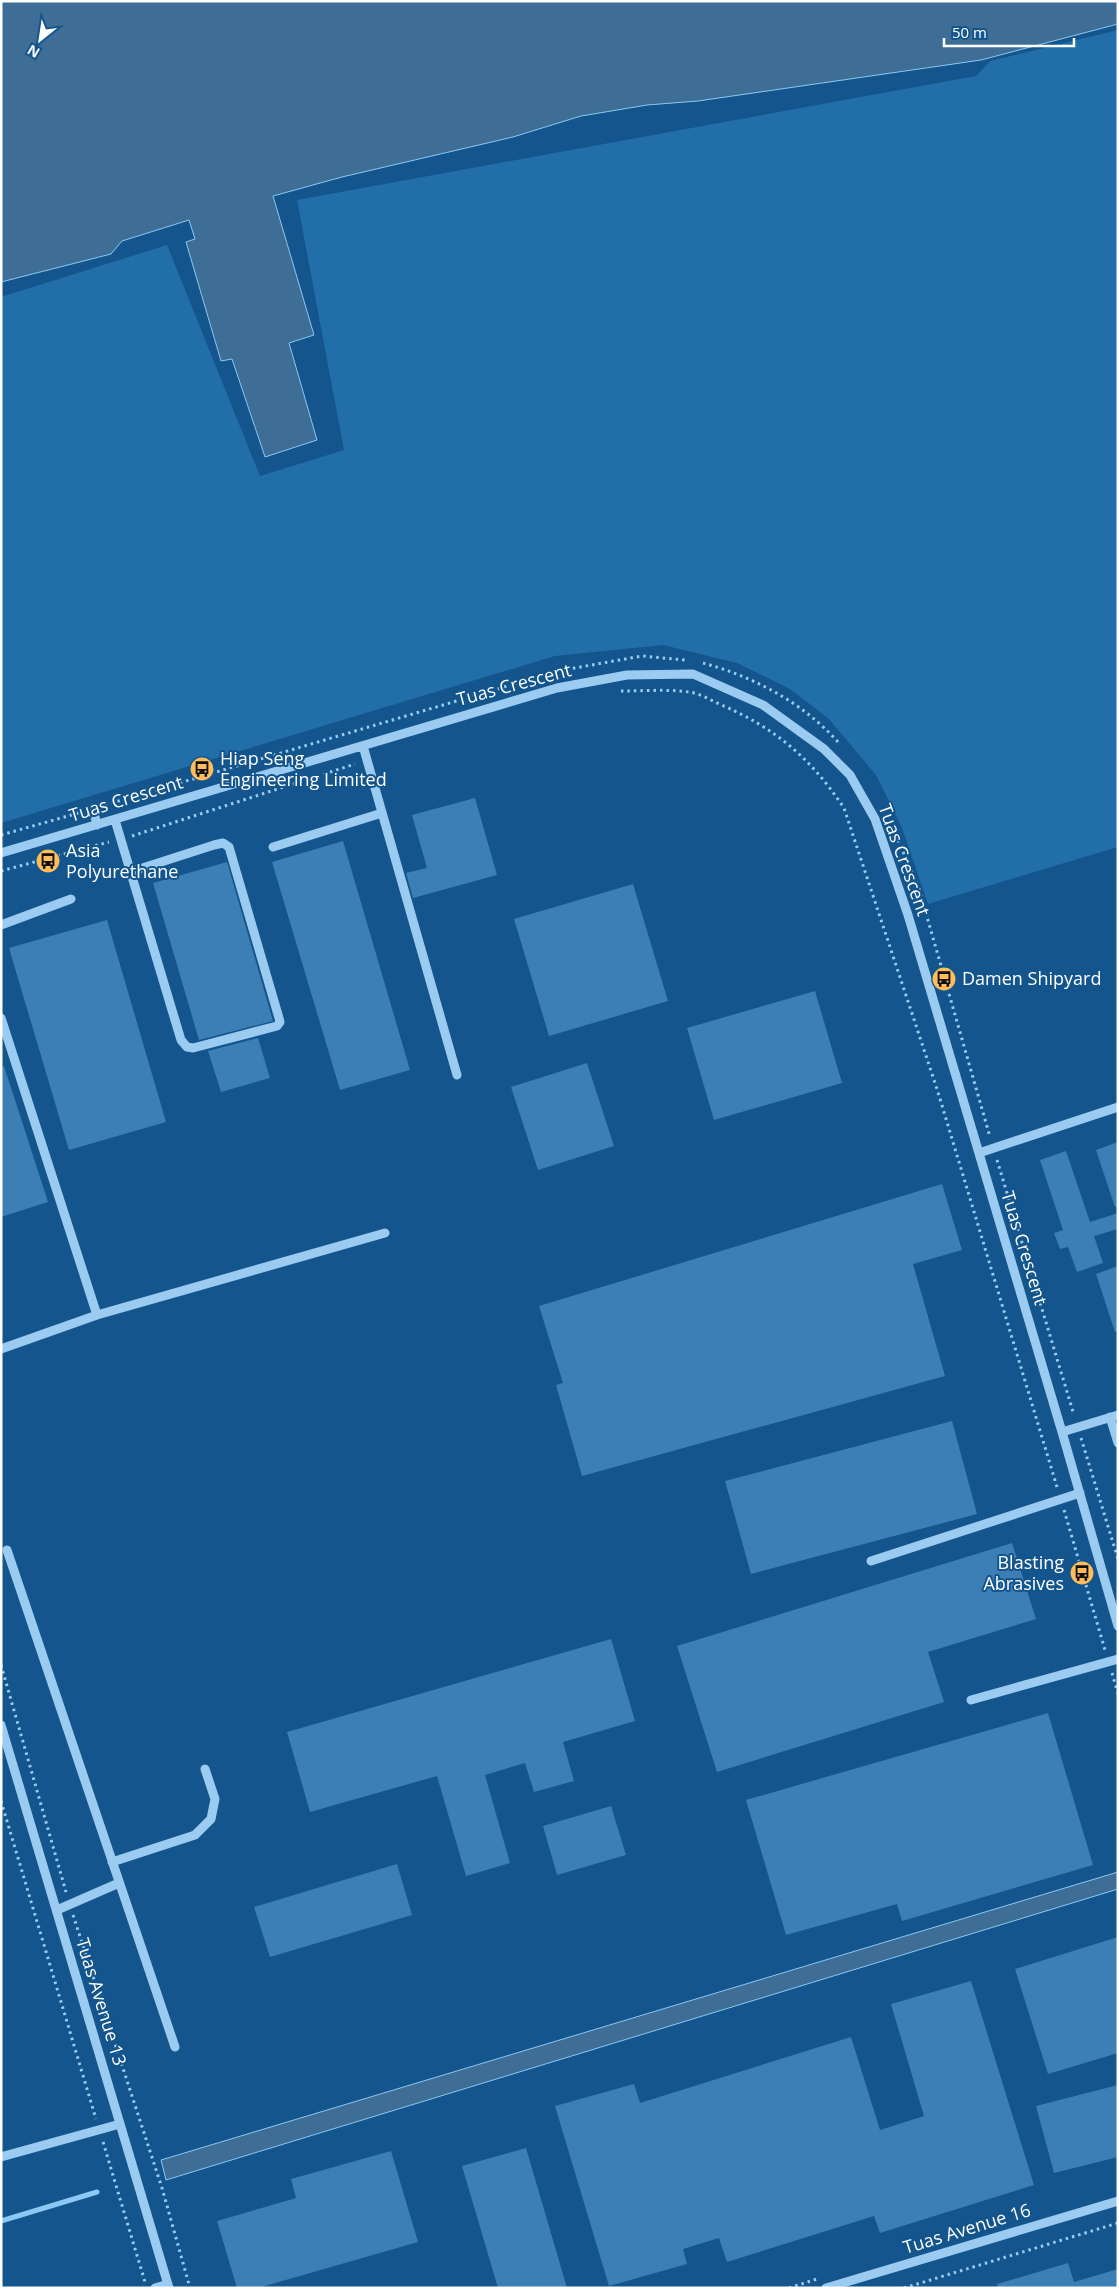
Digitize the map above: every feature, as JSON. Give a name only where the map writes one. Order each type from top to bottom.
[{"type":"street","name":"Tuas Crescent","points":[[1,853],[556,688],[626,675],[693,674],[763,705],[824,749],[850,776],[874,819],[908,915],[1118,1626]]},
{"type":"street","points":[[363,746],[457,1075]]},
{"type":"street","points":[[93,808],[97,825]]},
{"type":"street","points":[[273,847],[382,813]]},
{"type":"street","points":[[114,820],[181,1040],[186,1047],[193,1048],[277,1026],[280,1022],[279,1018],[228,847],[223,843],[214,845],[130,872]]},
{"type":"street","points":[[1,925],[71,898]]},
{"type":"street","points":[[1,1018],[97,1315]]},
{"type":"street","points":[[979,1153],[1118,1107]]},
{"type":"street","points":[[1,1349],[97,1315],[385,1233]]},
{"type":"street","points":[[1062,1432],[1114,1416],[1118,1443]]},
{"type":"street","points":[[871,1561],[1080,1493]]},
{"type":"street","points":[[7,1550],[175,2048]]},
{"type":"street","points":[[971,1700],[1113,1661]]},
{"type":"street","name":"Tuas Avenue 13","points":[[1,1725],[169,2286]]},
{"type":"street","points":[[112,1862],[195,1836],[211,1818],[215,1799],[205,1769]]},
{"type":"street","points":[[57,1910],[119,1884]]},
{"type":"street","points":[[1,2157],[120,2124]]},
{"type":"street","name":"Tuas Avenue 16","points":[[826,2288],[1118,2201]]},
{"type":"street","points":[[155,2288],[169,2286]]},
{"type":"path","points":[[1,835],[558,671],[642,656],[687,660]]},
{"type":"path","points":[[696,661],[732,671],[773,690],[822,724],[840,745]]},
{"type":"path","points":[[612,692],[691,692],[732,709],[761,724],[798,751],[828,784],[844,808],[937,1089],[1061,1499],[1113,1661],[1118,1694]]},
{"type":"path","points":[[1,871],[120,839],[367,760]]},
{"type":"path","points":[[896,838],[919,889],[994,1148],[1118,1559]]},
{"type":"path","points":[[1,1665],[70,1904],[159,2180],[190,2288]]},
{"type":"path","points":[[1,1801],[147,2288]]},
{"type":"path","points":[[904,2288],[1118,2223]]},
{"type":"shaded area","points":[[1,1],[1118,1],[1118,24],[981,60],[698,101],[647,105],[581,116],[513,137],[342,177],[273,196],[314,335],[289,343],[317,440],[265,457],[232,359],[221,361],[186,242],[195,239],[189,220],[122,241],[111,254],[1,282]]},
{"type":"shaded area","points":[[1118,30],[1118,847],[928,904],[902,828],[876,775],[828,718],[790,689],[737,663],[663,645],[555,656],[1,823],[1,297],[167,245],[260,476],[344,450],[297,200],[976,76],[990,61]]},
{"type":"shaded area","points":[[1118,1872],[1118,1889],[166,2180],[161,2160]]},
{"type":"building","points":[[475,798],[497,875],[413,898],[406,873],[427,868],[412,815]]},
{"type":"building","points":[[343,841],[410,1070],[340,1090],[272,862]]},
{"type":"building","points":[[227,862],[273,1021],[199,1040],[153,883]]},
{"type":"building","points":[[633,884],[668,1001],[549,1036],[514,919]]},
{"type":"building","points":[[107,920],[166,1122],[69,1150],[9,948]]},
{"type":"building","points":[[815,991],[842,1083],[714,1120],[687,1028]]},
{"type":"building","points":[[258,1038],[270,1078],[221,1092],[208,1051]]},
{"type":"building","points":[[587,1063],[614,1146],[538,1170],[511,1087]]},
{"type":"building","points":[[4,1066],[48,1202],[1,1217],[1,1067]]},
{"type":"building","points":[[1118,1142],[1118,1206],[1115,1207],[1096,1150]]},
{"type":"building","points":[[1066,1151],[1090,1222],[1118,1213],[1118,1229],[1094,1236],[1103,1263],[1077,1272],[1068,1247],[1060,1249],[1054,1233],[1063,1230],[1040,1160]]},
{"type":"building","points":[[942,1184],[962,1250],[913,1264],[945,1376],[582,1476],[556,1385],[563,1383],[539,1306]]},
{"type":"building","points":[[1118,1266],[1118,1331],[1115,1332],[1096,1274]]},
{"type":"building","points":[[952,1421],[977,1514],[751,1574],[725,1481]]},
{"type":"building","points":[[1012,1543],[1036,1619],[928,1652],[944,1702],[717,1772],[677,1646]]},
{"type":"building","points":[[611,1639],[635,1721],[563,1742],[574,1781],[534,1792],[525,1763],[485,1775],[510,1863],[466,1876],[437,1776],[310,1812],[287,1732]]},
{"type":"building","points":[[1048,1713],[1093,1865],[902,1921],[897,1904],[786,1935],[746,1800]]},
{"type":"building","points":[[611,1806],[626,1855],[557,1875],[543,1826]]},
{"type":"building","points":[[397,1864],[412,1915],[270,1957],[254,1907]]},
{"type":"building","points":[[1118,1937],[1118,2053],[1048,2074],[1015,1969]]},
{"type":"building","points":[[971,1981],[1034,2185],[880,2233],[874,2216],[727,2262],[719,2238],[683,2249],[687,2264],[609,2286],[555,2106],[634,2084],[640,2103],[851,2037],[880,2130],[924,2116],[891,2004]]},
{"type":"building","points":[[1118,2085],[1118,2157],[1054,2173],[1036,2106]]},
{"type":"building","points":[[526,2148],[567,2288],[498,2288],[462,2166]]},
{"type":"building","points":[[391,2151],[418,2242],[258,2288],[237,2288],[217,2221],[296,2198],[291,2179]]},
{"type":"building","points":[[1068,2263],[1074,2282],[1118,2269],[1118,2288],[998,2288],[997,2284]]},
{"type":"waterway","points":[[1,2221],[97,2192]]},
{"type":"place","name":"Hiap Seng Engineering Limited","points":[[202,769]]},
{"type":"place","name":"Asia Polyurethane","points":[[48,861]]},
{"type":"place","name":"Damen Shipyard","points":[[944,979]]},
{"type":"place","name":"Blasting Abrasives","points":[[1082,1573]]}]
